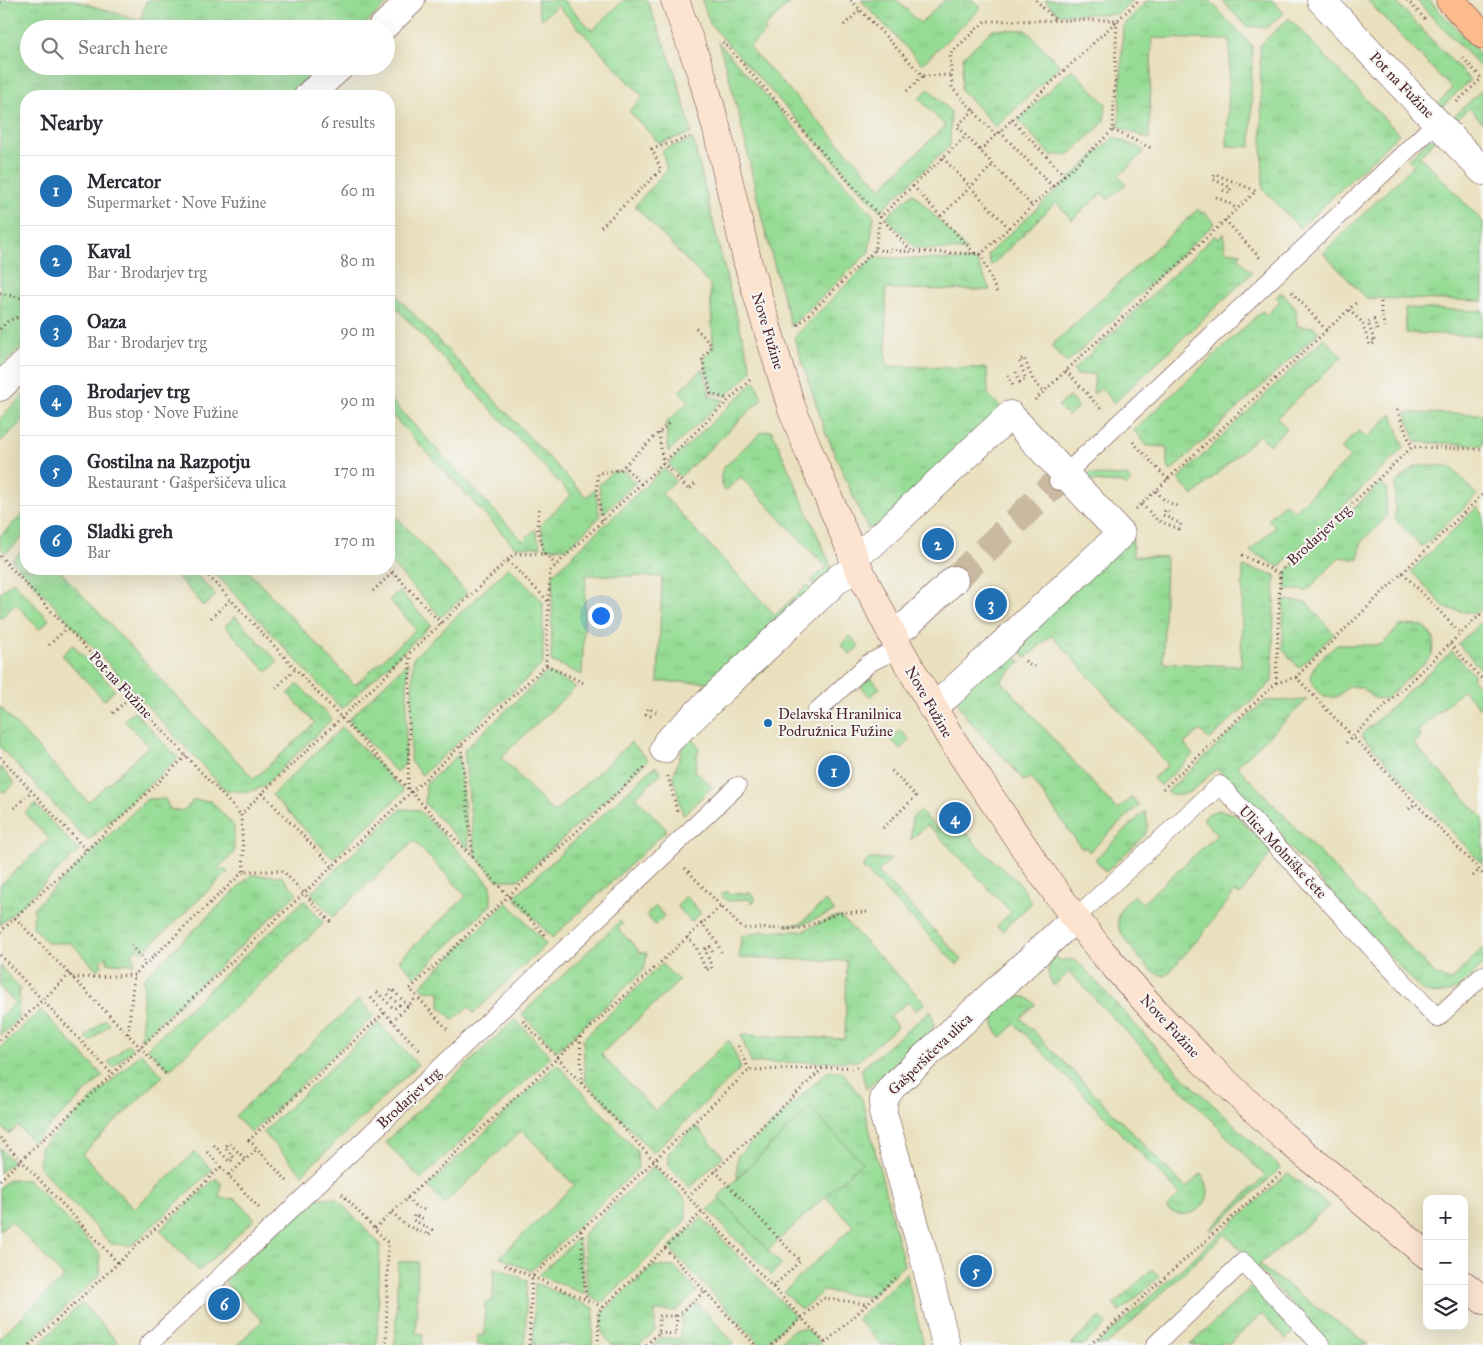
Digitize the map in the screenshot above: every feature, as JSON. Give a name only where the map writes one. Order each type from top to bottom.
[{"type":"main road","points":[[1450,0],[1483,35]]},
{"type":"street","points":[[390,20],[411,0]]},
{"type":"street","name":"Nove Fužine","points":[[675,0],[702,76],[748,264],[791,406],[855,562],[931,706],[1036,865],[1102,952],[1162,1018],[1228,1086],[1283,1136],[1423,1252]]},
{"type":"street","name":"Pot na Fužine","points":[[1321,0],[1483,171]]},
{"type":"street","points":[[314,90],[330,75]]},
{"type":"street","points":[[0,387],[20,368]]},
{"type":"street","points":[[661,753],[667,742],[674,735],[840,577],[871,545],[1010,415],[1062,478],[1121,534],[948,696],[931,706]]},
{"type":"street","points":[[895,640],[908,624],[954,580]]},
{"type":"street","name":"Gašperšičeva ulica","points":[[946,1345],[923,1253],[883,1113],[884,1099],[887,1093],[899,1081],[1075,918]]},
{"type":"street","points":[[1468,1288],[1483,1300]]},
{"type":"lane","points":[[1062,478],[1437,122]]},
{"type":"lane","points":[[816,712],[895,640]]},
{"type":"lane","name":"Ulica Molniške čete","points":[[1075,918],[1220,785],[1437,1018],[1483,975]]},
{"type":"lane","name":"Brodarjev trg","points":[[157,1342],[275,1225],[738,786]]},
{"type":"lane","points":[[1155,1345],[1243,1262],[1320,1345]]},
{"type":"path","points":[[851,0],[923,76]]},
{"type":"path","points":[[1036,0],[1056,21]]},
{"type":"path","points":[[980,150],[1139,0]]},
{"type":"path","points":[[844,24],[860,10]]},
{"type":"path","points":[[996,135],[952,88],[950,54],[986,21],[1117,20]]},
{"type":"path","points":[[875,250],[981,254],[1065,176],[1113,130],[1117,20]]},
{"type":"path","points":[[722,41],[912,252]]},
{"type":"path","points":[[907,91],[923,76],[951,75]]},
{"type":"path","points":[[974,110],[957,126],[1032,206]]},
{"type":"path","points":[[1012,120],[1065,176]]},
{"type":"path","points":[[1113,130],[1151,148]]},
{"type":"path","points":[[1000,132],[1053,187]]},
{"type":"path","points":[[601,227],[661,170],[652,149],[697,135]]},
{"type":"path","points":[[794,328],[875,250],[880,217],[966,136]]},
{"type":"path","points":[[943,158],[1009,228]]},
{"type":"path","points":[[941,216],[993,165]]},
{"type":"path","points":[[1014,420],[1256,191],[1215,174],[1213,179],[1231,188],[1229,193],[1220,189]]},
{"type":"path","points":[[913,186],[975,254]]},
{"type":"path","points":[[1216,197],[1237,209]]},
{"type":"path","points":[[981,254],[997,293]]},
{"type":"path","points":[[0,293],[20,298]]},
{"type":"path","points":[[1116,528],[1358,301]]},
{"type":"path","points":[[1381,302],[1381,314],[1386,327]]},
{"type":"path","points":[[1349,310],[1361,321],[1370,345],[1375,343],[1368,322],[1374,320],[1377,330]]},
{"type":"path","points":[[0,329],[8,321],[20,316]]},
{"type":"path","points":[[696,328],[711,344],[710,349],[702,358],[711,394],[729,400]]},
{"type":"path","points":[[1016,372],[1020,382],[1026,379],[1019,360],[1024,358],[1033,380],[1044,392]]},
{"type":"path","points":[[0,1180],[546,665],[550,571],[758,372]]},
{"type":"path","points":[[1008,375],[1013,388]]},
{"type":"path","points":[[1397,410],[1412,447],[1483,449]]},
{"type":"path","points":[[602,521],[597,488],[598,473],[620,470],[671,421]]},
{"type":"path","points":[[659,432],[663,462],[689,490],[697,482]]},
{"type":"path","name":"Brodarjev trg","points":[[1276,683],[1280,574],[1283,569],[1412,447]]},
{"type":"path","points":[[624,466],[641,484]]},
{"type":"path","points":[[1156,491],[1165,501],[1177,506]]},
{"type":"path","points":[[1163,789],[1276,683],[1296,677],[1483,494]]},
{"type":"path","points":[[1142,504],[1157,520],[1179,529],[1181,524],[1163,515],[1165,510],[1173,513]]},
{"type":"path","points":[[538,510],[537,527],[545,554],[556,565]]},
{"type":"path","points":[[244,871],[241,815],[514,554],[545,554]]},
{"type":"path","points":[[1242,555],[1280,574]]},
{"type":"path","name":"Pot na Fužine","points":[[0,556],[241,815]]},
{"type":"path","points":[[508,561],[549,602]]},
{"type":"path","points":[[1403,573],[1461,634]]},
{"type":"path","points":[[395,574],[442,624]]},
{"type":"path","points":[[207,575],[562,953]]},
{"type":"path","points":[[374,591],[390,575]]},
{"type":"path","points":[[211,618],[230,600]]},
{"type":"path","points":[[1346,742],[1483,612]]},
{"type":"path","points":[[49,645],[67,628]]},
{"type":"path","points":[[1450,644],[1483,680]]},
{"type":"path","points":[[408,789],[410,655]]},
{"type":"path","points":[[546,665],[584,683]]},
{"type":"path","points":[[276,688],[296,669]]},
{"type":"path","points":[[1296,677],[1483,874]]},
{"type":"path","points":[[113,713],[131,696]]},
{"type":"path","points":[[461,746],[474,859]]},
{"type":"path","points":[[463,1046],[410,989],[661,753],[667,768],[683,838]]},
{"type":"path","points":[[0,932],[186,756]]},
{"type":"path","points":[[0,757],[86,850]]},
{"type":"path","points":[[883,828],[916,796],[889,768]]},
{"type":"path","points":[[14,808],[32,791]]},
{"type":"path","points":[[262,794],[332,866]]},
{"type":"path","points":[[1409,810],[1416,803]]},
{"type":"path","points":[[670,851],[742,928],[801,929],[838,914],[870,912]]},
{"type":"path","points":[[1472,876],[1479,870]]},
{"type":"path","points":[[128,1034],[134,975],[244,871],[283,871],[332,923]]},
{"type":"path","points":[[375,1228],[720,906]]},
{"type":"path","points":[[15,918],[168,1076]]},
{"type":"path","points":[[701,923],[716,940],[721,952]]},
{"type":"path","points":[[687,936],[696,947],[706,970],[712,968],[705,949],[710,947],[714,955]]},
{"type":"path","points":[[131,945],[146,963]]},
{"type":"path","points":[[0,955],[112,1074]]},
{"type":"path","points":[[0,1040],[70,974]]},
{"type":"path","points":[[73,978],[134,975]]},
{"type":"path","points":[[377,992],[394,1009],[399,1005],[388,994],[392,989],[408,1006]]},
{"type":"path","points":[[392,1021],[417,997]]},
{"type":"path","points":[[371,998],[438,1070]]},
{"type":"path","points":[[507,1005],[826,1344],[923,1253]]},
{"type":"path","points":[[304,1198],[249,1140],[384,1013]]},
{"type":"path","points":[[580,1036],[582,1084]]},
{"type":"path","points":[[738,1046],[748,1070]]},
{"type":"path","points":[[530,1345],[532,1277],[748,1070],[857,1067]]},
{"type":"path","points":[[688,1197],[824,1068]]},
{"type":"path","points":[[0,1138],[118,1263]]},
{"type":"path","points":[[214,1145],[230,1162],[234,1158],[225,1147],[229,1143],[246,1160]]},
{"type":"path","points":[[229,1176],[257,1149]]},
{"type":"path","points":[[207,1152],[275,1225]]},
{"type":"path","points":[[30,1345],[221,1167]]},
{"type":"path","points":[[1090,1345],[1246,1203],[1288,1168]]},
{"type":"path","points":[[715,1171],[800,1261],[773,1287]]},
{"type":"path","points":[[326,1177],[388,1243],[386,1345]]},
{"type":"path","points":[[407,1198],[415,1206],[427,1211]]},
{"type":"path","points":[[392,1212],[405,1225],[430,1235],[432,1230],[413,1220],[414,1216],[424,1219]]},
{"type":"path","points":[[598,1345],[599,1311],[702,1212]]},
{"type":"path","points":[[581,1230],[586,1300]]},
{"type":"path","points":[[665,1248],[755,1345]]},
{"type":"path","points":[[505,1265],[603,1307]]},
{"type":"path","points":[[659,1333],[659,1316],[677,1316],[704,1292]]},
{"type":"path","points":[[772,1345],[822,1298],[867,1304]]},
{"type":"path","points":[[646,1345],[659,1333],[676,1334],[677,1316]]},
{"type":"green space","points":[[0,0],[74,0],[137,20],[20,20],[20,75],[311,75],[295,90],[20,90],[20,349],[0,368]]},
{"type":"green space","points":[[147,0],[391,0],[370,20],[140,20]]},
{"type":"green space","points":[[537,0],[563,0],[592,30],[624,0],[647,0],[674,69],[692,133],[659,143],[629,111],[643,97],[557,5],[542,19]]},
{"type":"green space","points":[[702,0],[793,0],[764,28],[766,31],[749,47],[881,188],[945,126],[919,98],[929,89],[951,112],[950,146],[880,211],[710,24]]},
{"type":"green space","points":[[861,0],[897,0],[920,23],[945,0],[973,0],[981,8],[922,64]]},
{"type":"green space","points":[[1045,0],[1133,0],[1118,14],[1058,14]]},
{"type":"green space","points":[[1148,0],[1209,0],[1252,46],[1251,147],[1227,146],[1230,40],[1152,38],[1149,139],[1119,127],[1123,25]]},
{"type":"green space","points":[[1222,0],[1272,0],[1284,13],[1266,28],[1246,26]]},
{"type":"green space","points":[[1367,0],[1394,0],[1470,80],[1441,108],[1437,104],[1452,89]]},
{"type":"green space","points":[[1416,0],[1429,0],[1483,57],[1483,70]]},
{"type":"green space","points":[[1289,18],[1399,134],[1300,228],[1263,189],[1260,45]]},
{"type":"green space","points":[[993,29],[1026,30],[1060,66],[996,127],[961,90],[963,57]]},
{"type":"green space","points":[[718,42],[874,216],[869,252],[791,326],[773,262],[735,100]]},
{"type":"green space","points":[[1072,69],[1106,104],[1104,122],[1069,155],[1050,155],[1018,120]]},
{"type":"green space","points":[[1481,91],[1483,94],[1483,123],[1469,108],[1454,122],[1451,119]]},
{"type":"green space","points":[[1114,137],[1144,150],[1119,176],[1126,184],[1108,200],[1102,193],[1072,220],[1056,202],[991,266],[988,254]]},
{"type":"green space","points":[[1431,137],[1435,141],[1420,156],[1483,222],[1483,301],[1366,298],[1323,253],[1414,165],[1408,159]]},
{"type":"green space","points":[[693,139],[731,296],[752,371],[726,396],[712,393],[703,358],[711,350],[713,344],[710,285],[635,206],[667,169],[662,150]]},
{"type":"green space","points":[[913,193],[967,250],[916,249],[886,217]]},
{"type":"green space","points":[[1198,209],[1215,223],[1067,363],[1051,346]]},
{"type":"green space","points":[[1224,233],[1225,251],[1242,253],[1238,257],[1252,273],[1114,403],[1101,388],[1094,394],[1095,374],[1077,375],[1073,370],[1215,235],[1218,239]]},
{"type":"green space","points":[[874,257],[977,261],[990,290],[886,289],[886,366],[987,368],[988,394],[1005,411],[879,529],[867,528],[825,431],[794,337]]},
{"type":"green space","points":[[1281,292],[1296,309],[1297,326],[1314,327],[1319,332],[1171,471],[1167,466],[1167,447],[1147,446],[1134,430],[1262,311],[1267,315],[1280,301],[1276,297]]},
{"type":"green space","points":[[395,294],[586,497],[595,489],[600,517],[567,548],[546,548],[540,525],[571,495],[395,306]]},
{"type":"green space","points":[[1405,308],[1483,311],[1483,336],[1406,333]]},
{"type":"green space","points":[[1324,338],[1342,357],[1277,418],[1287,428],[1269,445],[1259,435],[1193,496],[1178,479]]},
{"type":"green space","points":[[703,368],[710,396],[723,400],[668,452],[666,423],[689,401],[679,391]]},
{"type":"green space","points":[[755,381],[762,399],[680,477],[668,464]]},
{"type":"green space","points":[[1069,397],[1078,407],[1068,416],[1058,406]]},
{"type":"green space","points":[[20,399],[20,424],[0,442],[0,418]]},
{"type":"green space","points":[[395,404],[523,541],[535,529],[541,547],[515,547],[395,418]]},
{"type":"green space","points":[[1405,413],[1483,414],[1483,445],[1416,442]]},
{"type":"green space","points":[[1392,414],[1404,448],[1279,567],[1250,551],[1275,527],[1268,519],[1285,503],[1294,511],[1350,458],[1341,448],[1359,430],[1367,438]]},
{"type":"green space","points":[[765,431],[772,431],[834,573],[818,589],[811,581],[826,567],[741,477],[725,491],[722,486],[723,468],[759,434]]},
{"type":"green space","points":[[1415,466],[1450,466],[1477,495],[1422,547],[1395,519],[1395,484]]},
{"type":"green space","points":[[664,468],[676,481],[662,494],[775,615],[807,585],[814,594],[720,682],[658,682],[662,577],[586,575],[582,675],[551,661],[553,574]]},
{"type":"green space","points":[[624,471],[635,483],[603,514],[599,485],[612,472]]},
{"type":"green space","points":[[1090,472],[1093,475],[1127,476],[1131,481],[1126,486],[1123,483],[1090,481],[1086,476]]},
{"type":"green space","points":[[1381,483],[1387,489],[1386,518],[1361,542],[1359,560],[1340,557],[1307,591],[1286,589],[1286,572]]},
{"type":"green space","points":[[1477,507],[1483,514],[1483,607],[1475,614],[1445,608],[1411,571]]},
{"type":"green space","points":[[395,515],[467,593],[441,617],[395,567]]},
{"type":"green space","points":[[20,517],[20,540],[6,553],[0,547],[0,536]]},
{"type":"green space","points":[[1124,538],[1133,539],[1133,556],[1166,557],[1163,663],[1241,666],[1243,567],[1275,575],[1272,682],[1209,740],[1200,730],[1184,744],[1193,755],[1160,786],[1153,778],[1168,765],[1052,635],[1026,658],[1012,643]]},
{"type":"green space","points":[[20,553],[20,569],[12,560]]},
{"type":"green space","points":[[509,567],[543,602],[543,664],[422,775],[410,761],[413,658]]},
{"type":"green space","points":[[26,575],[64,575],[254,779],[315,723],[288,694],[298,684],[332,719],[263,787],[248,792],[225,790]]},
{"type":"green space","points":[[176,575],[197,575],[216,595],[204,606]]},
{"type":"green space","points":[[217,575],[252,575],[355,685],[416,629],[389,600],[399,591],[431,625],[342,709]]},
{"type":"green space","points":[[13,581],[49,620],[39,629],[16,604],[0,619],[0,593]]},
{"type":"green space","points":[[1284,600],[1306,602],[1334,634],[1299,668],[1282,649]]},
{"type":"green space","points":[[235,616],[278,662],[267,672],[225,626]]},
{"type":"green space","points":[[806,620],[771,663],[691,737],[699,747],[695,770],[712,787],[683,815],[673,776],[688,733]]},
{"type":"green space","points":[[1483,620],[1483,671],[1458,644]]},
{"type":"green space","points":[[1401,625],[1424,626],[1434,639],[1432,656],[1386,699],[1373,698],[1362,688],[1353,686],[1347,688],[1337,697],[1324,697],[1315,688],[1311,678],[1314,667],[1337,645],[1381,645]]},
{"type":"green space","points":[[850,636],[859,646],[850,654],[841,645]]},
{"type":"green space","points":[[73,645],[115,690],[104,700],[62,655]]},
{"type":"green space","points":[[1008,648],[1021,662],[1001,680],[1117,810],[1132,797],[1139,805],[1089,852],[1086,847],[1082,849],[1031,777],[1024,781],[968,720],[955,698]]},
{"type":"green space","points":[[1452,651],[1474,675],[1472,678],[1483,690],[1483,711],[1463,690],[1417,732],[1421,737],[1414,744],[1483,818],[1483,865],[1361,735]]},
{"type":"green space","points":[[408,662],[405,764],[396,772],[348,720]]},
{"type":"green space","points":[[547,672],[576,687],[501,757],[554,813],[631,742],[648,760],[518,880],[497,880],[475,856],[464,750]]},
{"type":"green space","points":[[869,676],[880,688],[870,697],[860,685]]},
{"type":"green space","points":[[1307,700],[1237,766],[1436,975],[1450,981],[1483,947],[1483,965],[1457,989],[1442,993],[1422,991],[1217,769],[1194,789],[1182,795],[1167,792],[1265,701]]},
{"type":"green space","points":[[0,707],[88,802],[149,746],[124,720],[134,711],[178,758],[88,841],[0,747]]},
{"type":"green space","points":[[342,727],[404,791],[333,859],[272,795]]},
{"type":"green space","points":[[900,730],[910,740],[900,749],[891,739]]},
{"type":"green space","points":[[459,754],[469,850],[425,804],[426,784]]},
{"type":"green space","points":[[655,766],[661,773],[636,797],[667,830],[552,938],[514,897]]},
{"type":"green space","points":[[0,767],[15,783],[4,793],[0,789]]},
{"type":"green space","points":[[147,799],[165,799],[170,809],[177,811],[186,808],[193,800],[211,801],[234,826],[234,853],[218,868],[220,871],[224,868],[228,872],[143,952],[138,948],[131,955],[134,956],[134,964],[107,963],[107,956],[100,962],[103,965],[97,970],[71,943],[47,943],[33,927],[34,907]]},
{"type":"green space","points":[[35,804],[79,851],[0,925],[0,885],[49,839],[25,813]]},
{"type":"green space","points":[[401,809],[419,810],[491,885],[491,905],[415,977],[399,960],[466,896],[414,841],[333,917],[311,893]]},
{"type":"green space","points":[[1218,810],[1235,814],[1272,852],[1240,895],[1235,892],[1200,937],[1166,976],[1158,974],[1146,965],[1119,929],[1118,920],[1120,912],[1134,895],[1142,903],[1217,835],[1203,819],[1209,813]]},
{"type":"green space","points":[[920,811],[937,829],[948,817],[954,825],[959,823],[979,848],[1018,882],[1032,903],[1002,931],[997,926],[1011,912],[935,832],[927,825],[911,840],[912,818]]},
{"type":"green space","points":[[1145,811],[1148,825],[1145,835],[1106,872],[1095,859]]},
{"type":"green space","points":[[869,859],[891,859],[878,872],[962,959],[957,965],[863,868],[862,866]]},
{"type":"green space","points":[[251,875],[281,876],[297,893],[141,1040],[144,978]]},
{"type":"green space","points":[[727,891],[729,894],[750,893],[756,900],[752,903],[749,899],[727,901],[721,895]]},
{"type":"green space","points":[[686,896],[701,913],[691,922],[677,906]]},
{"type":"green space","points":[[304,900],[324,923],[169,1070],[147,1048]]},
{"type":"green space","points":[[825,901],[835,911],[801,925],[786,926],[786,924],[800,924]]},
{"type":"green space","points":[[507,902],[546,944],[474,1013],[468,1007],[453,1020],[440,1007],[440,992],[425,990],[420,986]]},
{"type":"green space","points":[[656,906],[664,916],[655,925],[646,915]]},
{"type":"green space","points":[[835,917],[841,917],[925,1003],[916,1011],[908,1002],[890,1016],[897,1027],[858,1061],[751,1063],[741,1035],[845,1039],[847,961],[739,958],[741,937],[762,931],[802,931]]},
{"type":"green space","points":[[620,921],[623,924],[618,929],[638,949],[637,952],[647,953],[644,970],[557,1051],[522,1014]]},
{"type":"green space","points":[[1055,956],[1061,961],[1073,960],[1083,967],[1179,1073],[1281,1168],[1211,1231],[1210,1229],[1265,1176],[1069,972],[1054,986],[1048,971],[1050,963]]},
{"type":"green space","points":[[662,964],[679,981],[601,1054],[655,1111],[729,1040],[741,1068],[653,1153],[585,1081],[583,1039]]},
{"type":"green space","points":[[0,966],[20,988],[18,1019],[0,1036],[0,1017],[15,1003],[0,987]]},
{"type":"green space","points":[[1016,997],[1026,997],[1036,1004],[1021,1018],[1186,1188],[1201,1174],[1207,1184],[1208,1193],[1202,1207],[1188,1214],[1173,1213],[1166,1208],[1180,1194],[1015,1024],[1001,1038],[994,1026],[995,1013],[1003,1003]]},
{"type":"green space","points":[[359,999],[374,1016],[251,1133],[235,1116]]},
{"type":"green space","points":[[41,1010],[103,1076],[33,1142],[18,1126],[9,1134],[0,1125],[0,1048]]},
{"type":"green space","points":[[931,1010],[934,1024],[929,1036],[866,1089],[861,1069]]},
{"type":"green space","points":[[105,1019],[110,1024],[90,1042],[85,1037]]},
{"type":"green space","points":[[515,1019],[551,1057],[421,1179],[385,1142]]},
{"type":"green space","points":[[379,1023],[418,1065],[302,1174],[263,1132]]},
{"type":"green space","points":[[128,1044],[133,1049],[113,1067],[108,1062]]},
{"type":"green space","points":[[141,1053],[163,1076],[82,1154],[134,1209],[195,1152],[212,1170],[132,1245],[111,1244],[39,1167],[40,1148]]},
{"type":"green space","points":[[557,1064],[637,1151],[638,1168],[531,1271],[500,1257],[574,1185],[522,1130],[444,1204],[428,1186]]},
{"type":"green space","points":[[828,1071],[842,1071],[862,1099],[904,1265],[870,1297],[823,1291],[801,1310],[784,1292],[853,1226],[825,1196],[861,1162],[810,1108],[737,1178],[737,1156]]},
{"type":"green space","points":[[810,1108],[862,1162],[768,1250],[718,1197]]},
{"type":"green space","points":[[696,1126],[723,1156],[690,1188],[669,1166],[668,1153]]},
{"type":"green space","points":[[0,1148],[13,1161],[0,1173]]},
{"type":"green space","points":[[654,1166],[686,1200],[686,1221],[603,1302],[588,1296],[583,1234]]},
{"type":"green space","points":[[1288,1173],[1329,1206],[1259,1265],[1369,1345],[1331,1345],[1225,1234],[1107,1345],[1096,1345]]},
{"type":"green space","points":[[216,1178],[221,1183],[220,1198],[236,1199],[255,1219],[199,1271],[160,1230]]},
{"type":"green space","points":[[9,1179],[29,1180],[100,1254],[100,1275],[25,1345],[0,1345],[0,1337],[64,1277],[11,1221],[0,1230],[0,1187]]},
{"type":"green space","points":[[311,1198],[336,1198],[380,1244],[377,1345],[237,1345],[262,1321],[224,1281]]},
{"type":"green space","points":[[720,1199],[782,1265],[771,1276],[708,1210]]},
{"type":"green space","points":[[702,1218],[795,1316],[764,1345],[761,1345],[669,1248]]},
{"type":"green space","points":[[579,1237],[584,1294],[539,1275]]},
{"type":"green space","points":[[398,1262],[418,1262],[416,1333],[423,1334],[422,1345],[395,1345]]},
{"type":"green space","points":[[652,1266],[675,1267],[697,1291],[676,1311],[655,1311],[655,1331],[640,1345],[612,1345],[602,1333],[602,1313]]},
{"type":"green space","points":[[494,1267],[527,1280],[525,1345],[477,1345],[477,1336],[484,1335],[485,1302],[493,1301]]},
{"type":"green space","points":[[1152,1269],[1159,1277],[1120,1312],[1113,1305]]},
{"type":"green space","points":[[906,1274],[924,1345],[881,1345],[857,1319]]},
{"type":"green space","points":[[535,1283],[594,1308],[592,1345],[533,1345]]},
{"type":"green space","points":[[1253,1285],[1296,1329],[1286,1339],[1262,1314],[1228,1345],[1225,1342],[1221,1345],[1190,1345]]},
{"type":"green space","points":[[82,1303],[120,1345],[38,1345]]},
{"type":"green space","points":[[697,1303],[733,1342],[733,1345],[653,1345],[661,1337],[680,1339],[682,1317]]},
{"type":"green space","points":[[1100,1317],[1107,1324],[1083,1345],[1070,1345]]},
{"type":"green space","points":[[794,1329],[807,1329],[822,1345],[777,1345]]},
{"type":"tunnel","points":[[954,580],[1058,481]]},
{"type":"place","name":"Kaval","points":[[938,544]]},
{"type":"place","name":"Oaza","points":[[991,604]]},
{"type":"place","name":"Delavska Hranilnica Podružnica Fužine","points":[[768,723]]},
{"type":"place","name":"Mercator","points":[[834,771]]},
{"type":"place","name":"Brodarjev trg","points":[[955,818]]},
{"type":"place","name":"Gostilna na Razpotju","points":[[976,1271]]},
{"type":"place","name":"Sladki greh","points":[[224,1304]]}]
